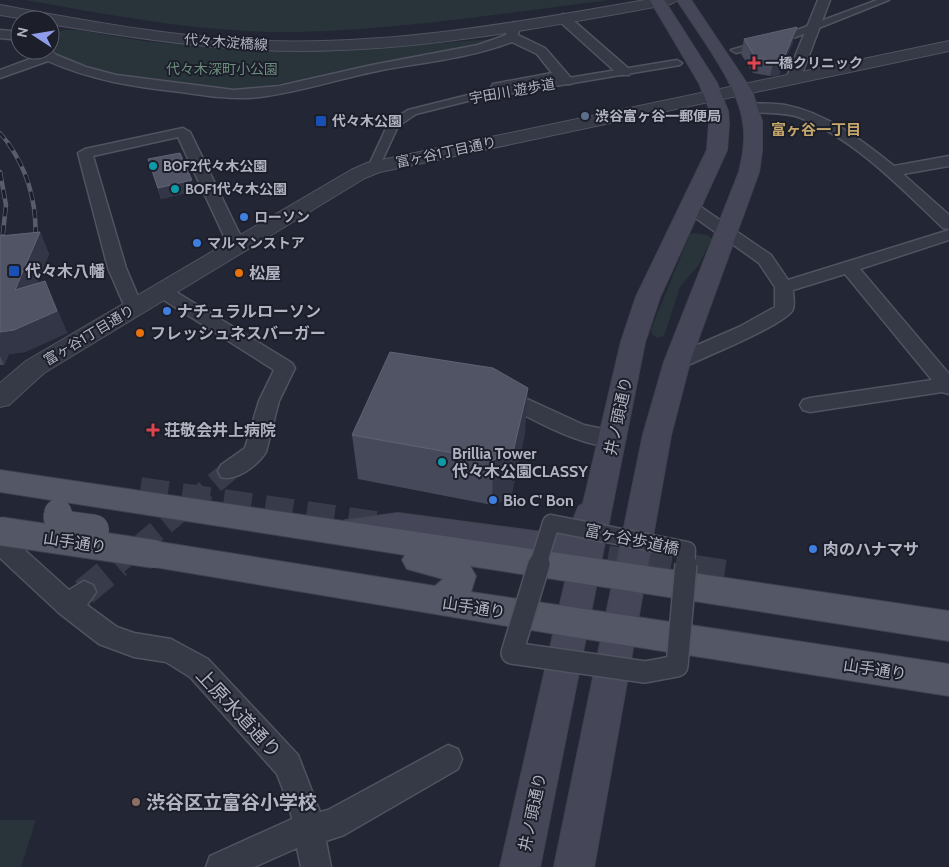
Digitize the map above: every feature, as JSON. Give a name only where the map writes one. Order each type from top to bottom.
[{"type":"main road","points":[[574,867],[618,629],[657,435],[677,362],[749,172],[755,149],[755,127],[747,99],[684,0]]},
{"type":"main road","name":"井ノ頭通り","points":[[520,867],[614,438],[633,342],[648,298],[689,206],[717,150],[720,124],[715,96],[662,1]]},
{"type":"main road","points":[[342,532],[398,525],[557,547],[567,545],[577,541],[583,533],[614,438]]},
{"type":"main road","points":[[0,481],[949,626]]},
{"type":"main road","points":[[80,494],[66,501],[58,513],[58,518],[65,525],[159,546]]},
{"type":"main road","points":[[298,527],[329,546],[452,568],[460,580],[459,586],[441,601]]},
{"type":"main road","name":"山手通り","points":[[0,531],[159,546],[237,570],[949,680]]},
{"type":"street","points":[[793,79],[824,0]]},
{"type":"street","points":[[736,50],[760,46],[814,29],[885,0]]},
{"type":"street","name":"代々木淀橋線","points":[[0,4],[143,29],[233,38],[344,40],[513,32],[563,18],[662,1]]},
{"type":"street","points":[[563,18],[624,72]]},
{"type":"street","name":"代々木淀橋線","points":[[60,26],[160,37],[265,45],[373,44],[454,34]]},
{"type":"street","points":[[58,60],[70,67],[122,80],[241,94],[315,82],[389,65],[452,56],[478,50],[513,32],[541,51],[564,78]]},
{"type":"street","name":"富ヶ谷1丁目通り","points":[[0,398],[36,367],[374,167],[715,96],[747,99],[793,79],[949,46]]},
{"type":"street","points":[[0,74],[31,60]]},
{"type":"street","name":"宇田川 遊歩道","points":[[376,163],[393,124],[412,112],[472,97],[564,78],[624,72],[677,63]]},
{"type":"street","points":[[498,87],[564,78]]},
{"type":"street","points":[[747,99],[796,113],[846,138],[892,171],[949,224]]},
{"type":"street","points":[[134,308],[117,268],[85,153],[183,132],[232,236],[244,243]]},
{"type":"street","points":[[892,171],[949,160]]},
{"type":"street","points":[[677,362],[710,345],[768,321],[784,309],[784,287],[765,259],[689,206]]},
{"type":"street","points":[[784,287],[949,235]]},
{"type":"street","points":[[848,266],[948,385]]},
{"type":"street","points":[[162,291],[285,368],[269,401],[255,452],[229,471]]},
{"type":"street","points":[[810,405],[948,385]]},
{"type":"street","points":[[485,386],[579,432],[614,438]]},
{"type":"street","name":"富ヶ谷歩道橋","points":[[551,523],[687,550],[676,666],[645,672],[512,653],[551,523]]},
{"type":"street","name":"上原水道通り","points":[[0,548],[9,550],[76,598],[108,636],[134,645],[171,651],[199,668],[288,764],[304,805],[307,829],[316,867]]},
{"type":"street","points":[[221,867],[285,836],[333,824],[448,759]]},
{"type":"green space","points":[[25,0],[610,0],[378,28],[265,32],[162,23]]},
{"type":"green space","name":"代々木深町小公園","points":[[63,30],[79,30],[143,41],[240,50],[376,48],[492,39],[491,42],[444,55],[389,61],[313,78],[243,90],[180,85],[101,73],[82,67],[60,55],[60,32]]},
{"type":"green space","points":[[690,234],[707,235],[712,239],[698,266],[680,287],[664,336],[657,338],[652,334],[651,329]]},
{"type":"green space","points":[[0,820],[36,820],[21,867],[0,867]]},
{"type":"building","points":[[797,27],[783,60],[774,61],[756,58],[744,39]]},
{"type":"building","points":[[180,153],[192,180],[158,188],[148,159]]},
{"type":"building","points":[[40,232],[15,290],[45,281],[57,311],[14,330],[0,332],[0,236]]},
{"type":"building","points":[[390,352],[493,368],[528,388],[513,452],[493,460],[352,435]]},
{"type":"tunnel","points":[[116,565],[229,471]]},
{"type":"tunnel","points":[[140,491],[382,526]]},
{"type":"tunnel","points":[[566,553],[643,565]]},
{"type":"tunnel","points":[[84,592],[118,564]]},
{"type":"tunnel","points":[[635,564],[740,580]]},
{"type":"railway","points":[[0,133],[9,144]]},
{"type":"railway","points":[[8,143],[22,167],[31,192],[35,218],[35,246]]},
{"type":"railway","points":[[0,172],[6,205],[0,260]]},
{"type":"place","name":"一橋クリニック","points":[[754,63]]},
{"type":"place","name":"渋谷富ヶ谷一郵便局","points":[[585,116]]},
{"type":"place","name":"代々木公園","points":[[321,121]]},
{"type":"place","name":"BOF2代々木公園","points":[[153,166]]},
{"type":"place","name":"BOF1代々木公園","points":[[175,189]]},
{"type":"place","name":"ローソン","points":[[244,217]]},
{"type":"place","name":"マルマンストア","points":[[197,243]]},
{"type":"place","name":"代々木八幡","points":[[14,271]]},
{"type":"place","name":"松屋","points":[[239,273]]},
{"type":"place","name":"ナチュラルローソン","points":[[167,311]]},
{"type":"place","name":"フレッシュネスバーガー","points":[[140,333]]},
{"type":"place","name":"荘敬会井上病院","points":[[153,430]]},
{"type":"place","name":"Brillia Tower 代々木公園CLASSY","points":[[442,462]]},
{"type":"place","name":"Bio C' Bon","points":[[493,500]]},
{"type":"place","name":"肉のハナマサ","points":[[813,549]]},
{"type":"place","name":"渋谷区立富谷小学校","points":[[136,802]]},
{"type":"district","name":"富ヶ谷一丁目","points":[[816,130]]}]
